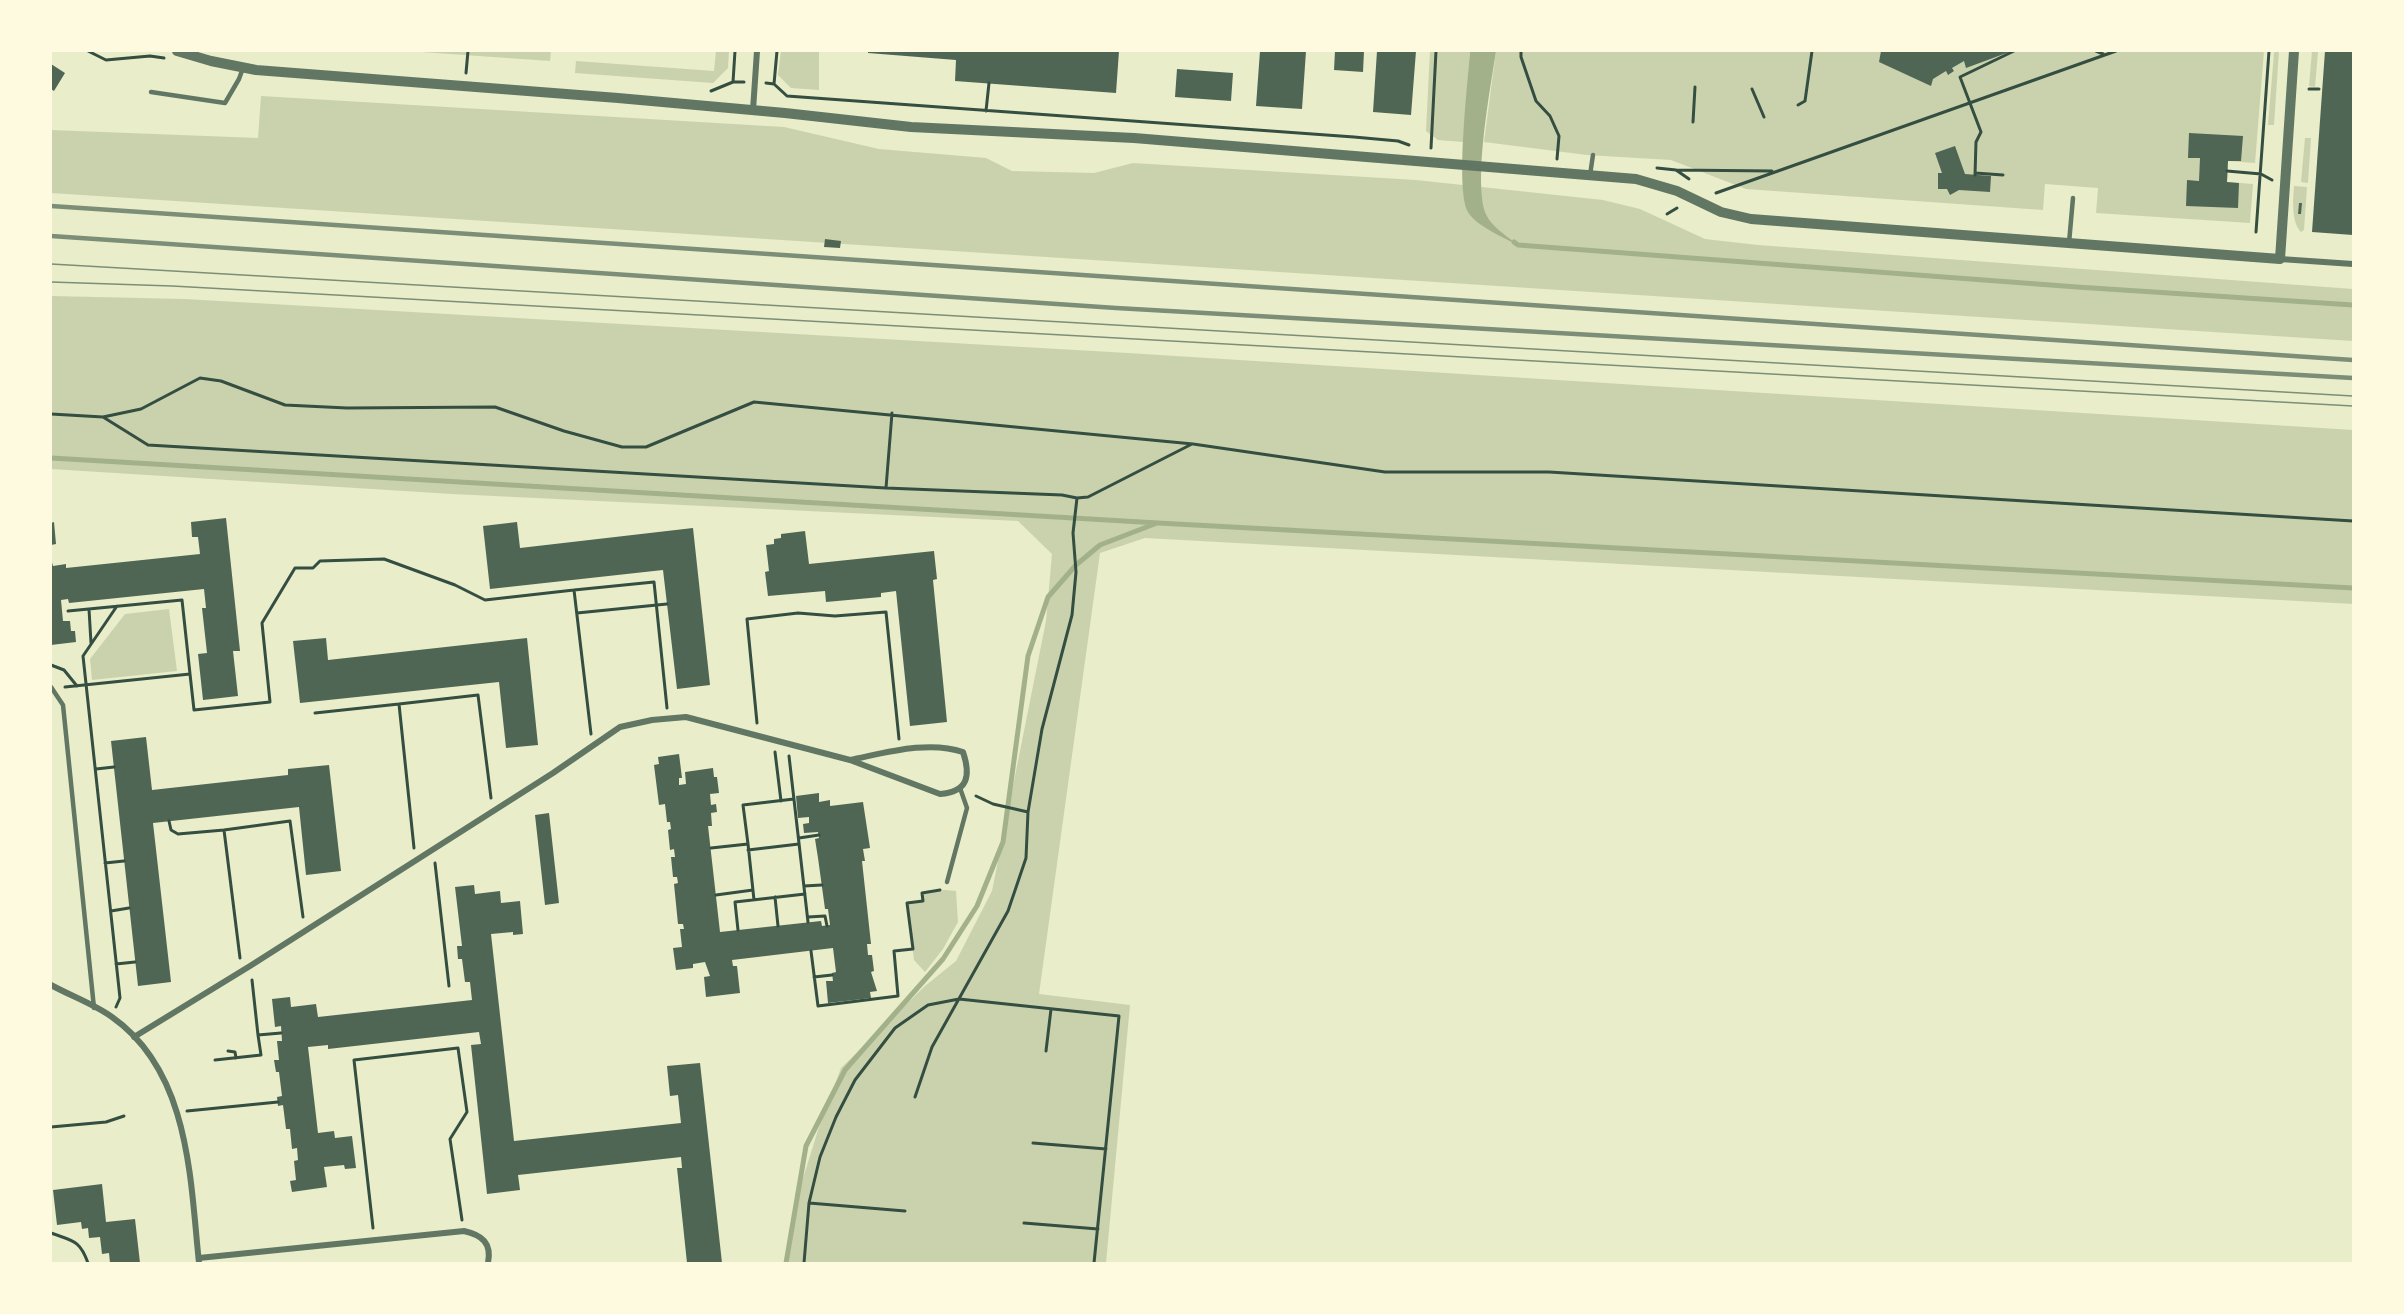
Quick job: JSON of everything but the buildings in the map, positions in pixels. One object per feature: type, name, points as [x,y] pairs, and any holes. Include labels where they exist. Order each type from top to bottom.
[{"type":"street","points":[[753,110],[758,51]]},
{"type":"street","points":[[2280,259],[2294,51]]},
{"type":"street","points":[[174,55],[243,67],[753,110],[911,127],[1134,138],[1636,178],[1677,191],[1691,200],[1721,212],[1751,219],[2353,264]]},
{"type":"street","points":[[134,1037],[241,972],[492,812],[620,727],[686,717],[850,760],[940,794],[960,788],[965,783],[968,767],[963,752],[946,746],[850,760]]},
{"type":"street","points":[[51,986],[112,1017],[134,1037],[153,1060],[178,1112],[184,1138],[199,1260],[374,1239],[464,1231],[482,1238],[488,1244],[488,1263]]},
{"type":"lane","points":[[151,92],[225,103],[243,67]]},
{"type":"lane","points":[[1590,175],[1593,155]]},
{"type":"lane","points":[[2069,243],[2073,198]]},
{"type":"lane","points":[[53,687],[63,705],[94,1008]]},
{"type":"lane","points":[[947,882],[967,808],[960,788]]},
{"type":"path","points":[[88,51],[106,60],[174,55]]},
{"type":"path","points":[[466,73],[468,51]]},
{"type":"path","points":[[733,82],[735,51]]},
{"type":"path","points":[[774,84],[777,51]]},
{"type":"path","points":[[1435,162],[1436,51]]},
{"type":"path","points":[[1521,51],[1536,101],[1550,116],[1559,136],[1556,171]]},
{"type":"path","points":[[1797,105],[1805,101],[1812,51]]},
{"type":"path","points":[[2003,175],[1975,174],[1976,142],[1981,132],[1960,76],[2014,51]]},
{"type":"path","points":[[2096,51],[2105,55]]},
{"type":"path","points":[[1691,200],[1713,195],[1774,171],[2116,51]]},
{"type":"path","points":[[2256,232],[2269,51]]},
{"type":"path","points":[[700,90],[712,91],[733,82],[774,84],[787,96],[1354,137],[1398,141],[1409,145]]},
{"type":"path","points":[[986,111],[989,83]]},
{"type":"path","points":[[1693,122],[1695,87]]},
{"type":"path","points":[[1752,89],[1764,117]]},
{"type":"path","points":[[2309,89],[2319,89]]},
{"type":"path","points":[[1676,170],[1774,171]]},
{"type":"path","points":[[2228,171],[2260,174],[2284,187]]},
{"type":"path","points":[[51,414],[103,417],[141,409],[200,378],[222,381],[285,405],[347,408],[495,407],[564,431],[622,447],[646,447],[754,402],[892,413],[1193,444],[1385,472],[1549,472],[2353,521]]},
{"type":"path","points":[[886,488],[892,413]]},
{"type":"path","points":[[103,417],[148,445],[886,488],[1062,495],[1077,498],[1088,497],[1193,444]]},
{"type":"path","points":[[915,1097],[932,1047],[1008,911],[1026,858],[1028,812],[1042,729],[1072,615],[1076,572],[1073,533],[1077,498]]},
{"type":"path","points":[[68,611],[182,600],[194,710],[270,702],[262,623],[296,568],[313,568],[320,561],[384,559],[454,585],[486,600],[654,582],[668,718]]},
{"type":"path","points":[[574,590],[592,746]]},
{"type":"path","points":[[577,613],[667,604]]},
{"type":"path","points":[[112,1017],[120,998],[83,656],[117,606]]},
{"type":"path","points":[[89,609],[91,644]]},
{"type":"path","points":[[758,737],[747,619],[798,613],[835,615],[886,612],[900,751]]},
{"type":"path","points":[[51,665],[64,670],[77,686]]},
{"type":"path","points":[[53,687],[190,674]]},
{"type":"path","points":[[315,713],[478,695],[492,812]]},
{"type":"path","points":[[399,704],[415,861]]},
{"type":"path","points":[[788,745],[808,922]]},
{"type":"path","points":[[96,769],[114,767]]},
{"type":"path","points":[[777,767],[781,801]]},
{"type":"path","points":[[754,900],[744,805],[794,799]]},
{"type":"path","points":[[993,804],[1028,812]]},
{"type":"path","points":[[169,821],[171,830],[178,834],[290,821],[305,931]]},
{"type":"path","points":[[224,830],[241,972]]},
{"type":"path","points":[[798,838],[819,835]]},
{"type":"path","points":[[711,848],[747,844]]},
{"type":"path","points":[[748,850],[799,844]]},
{"type":"path","points":[[433,849],[449,986]]},
{"type":"path","points":[[105,862],[124,861]]},
{"type":"path","points":[[811,951],[818,1005],[898,996],[894,951],[913,949],[907,903],[923,902],[922,893],[945,890],[947,882]]},
{"type":"path","points":[[804,886],[822,885]]},
{"type":"path","points":[[716,895],[753,890]]},
{"type":"path","points":[[738,930],[735,902],[805,894]]},
{"type":"path","points":[[775,897],[778,926]]},
{"type":"path","points":[[111,911],[129,908]]},
{"type":"path","points":[[808,917],[825,916],[826,926]]},
{"type":"path","points":[[116,964],[135,962]]},
{"type":"path","points":[[214,1060],[261,1055],[250,966]]},
{"type":"path","points":[[814,977],[832,975]]},
{"type":"path","points":[[804,1263],[809,1203],[820,1157],[836,1117],[855,1080],[895,1028],[928,1005],[959,999],[1119,1016],[1094,1263]]},
{"type":"path","points":[[1046,1051],[1051,1009]]},
{"type":"path","points":[[258,1035],[282,1033]]},
{"type":"path","points":[[374,1239],[354,1060],[458,1048],[467,1112],[450,1139],[464,1231]]},
{"type":"path","points":[[228,1051],[235,1052],[236,1058]]},
{"type":"path","points":[[178,1112],[278,1102]]},
{"type":"path","points":[[235,1112],[236,1106]]},
{"type":"path","points":[[51,1127],[106,1122],[124,1116]]},
{"type":"path","points":[[1033,1143],[1106,1149]]},
{"type":"path","points":[[809,1203],[905,1211]]},
{"type":"path","points":[[1024,1223],[1098,1228]]},
{"type":"path","points":[[51,1233],[83,1248],[88,1263]]},
{"type":"shaded area","points":[[407,51],[551,51],[550,61]]},
{"type":"shaded area","points":[[716,51],[729,51],[728,68],[713,83],[575,73],[576,61],[714,71]]},
{"type":"shaded area","points":[[781,51],[819,51],[819,90],[791,88],[778,75]]},
{"type":"shaded area","points":[[1430,51],[1470,51],[1463,142],[1438,140],[1426,131]]},
{"type":"shaded area","points":[[1470,51],[1496,51],[1484,133],[1482,196],[1487,217],[1518,245],[1477,222],[1468,212],[1464,200],[1462,159]]},
{"type":"shaded area","points":[[1496,51],[2264,51],[2255,163],[2228,161],[2227,182],[2253,184],[2250,223],[2096,213],[2098,188],[2045,184],[2043,210],[1746,189],[1671,160],[1587,155],[1484,142]]},
{"type":"shaded area","points":[[2279,51],[2274,125],[2268,125],[2274,53]]},
{"type":"shaded area","points":[[2312,51],[2318,52],[2315,87],[2309,86]]},
{"type":"shaded area","points":[[261,96],[784,127],[879,149],[986,158],[1012,171],[1094,173],[1133,163],[1416,180],[1603,200],[1640,209],[1705,239],[1758,245],[2353,289],[2353,341],[51,193],[51,130],[258,138]]},
{"type":"shaded area","points":[[2305,138],[2311,138],[2308,183],[2301,182]]},
{"type":"shaded area","points":[[2294,186],[2307,187],[2304,230],[2301,232],[2294,216]]},
{"type":"shaded area","points":[[51,296],[185,299],[1128,353],[2353,430],[2353,604],[1145,538],[1100,553],[1039,994],[1130,1005],[1106,1263],[786,1263],[796,1201],[818,1130],[841,1068],[925,986],[956,961],[992,891],[1046,621],[1052,554],[1018,521],[452,494],[51,469]]},
{"type":"shaded area","points":[[169,609],[177,671],[92,680],[90,659],[125,614]]},
{"type":"shaded area","points":[[956,891],[958,922],[943,949],[925,972],[914,960],[907,903],[923,901],[922,893]]},
{"type":"waterway","points":[[1514,242],[1518,245],[2077,287],[2353,305]]},
{"type":"waterway","points":[[51,458],[1158,523],[2353,588]]},
{"type":"waterway","points":[[786,1263],[806,1146],[845,1070],[943,959],[977,906],[1003,842],[1028,656],[1048,597],[1076,565],[1100,545],[1157,523]]},
{"type":"tram line","points":[[51,264],[2353,396]]},
{"type":"tram line","points":[[51,282],[172,286],[2353,406]]},
{"type":"railway","points":[[51,206],[2353,360]]},
{"type":"railway","points":[[51,236],[1116,308],[2353,378]]}]
